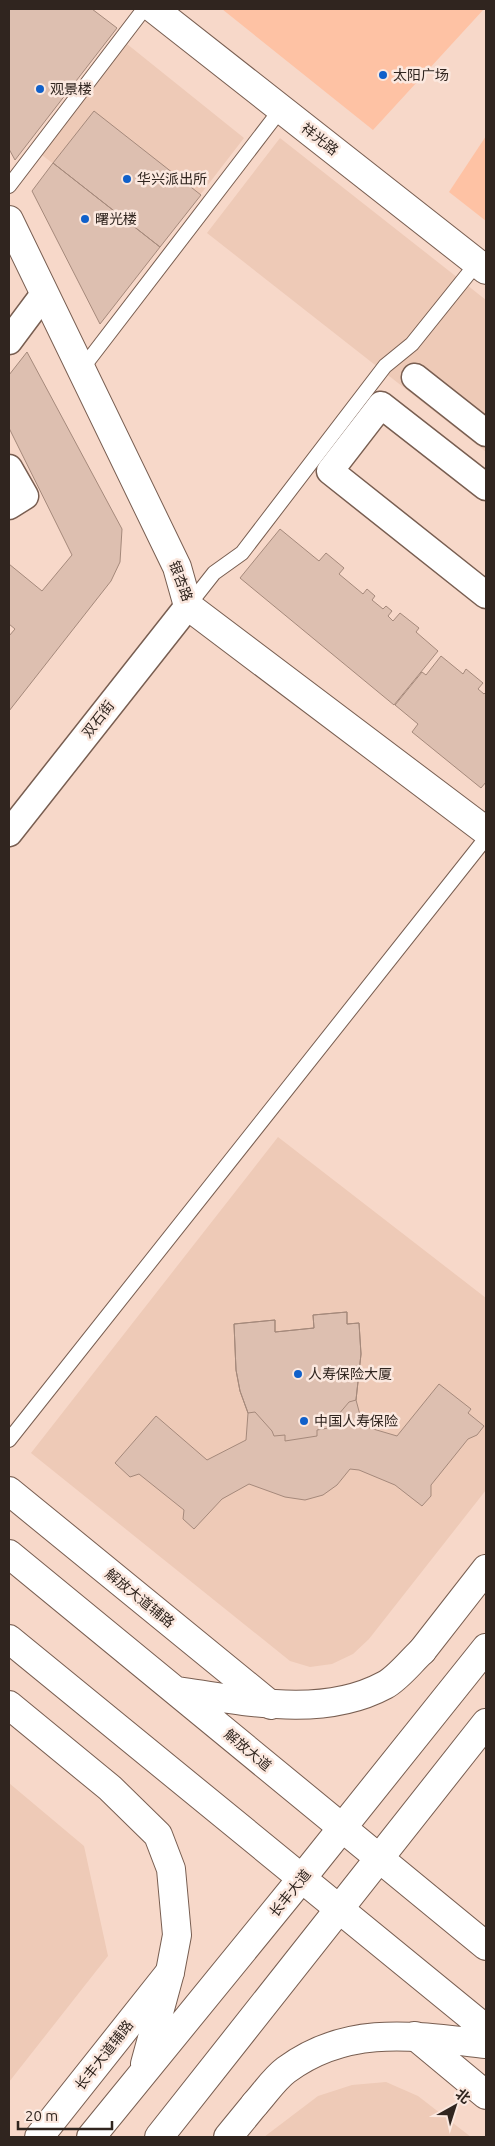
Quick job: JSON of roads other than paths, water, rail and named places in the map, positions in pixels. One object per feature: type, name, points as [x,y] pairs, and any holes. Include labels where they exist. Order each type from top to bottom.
[{"type":"main road","name":"祥光路","points":[[154,9],[482,266]]},
{"type":"main road","name":"银杏路","points":[[9,220],[177,567],[188,606],[486,832]]},
{"type":"main road","name":"解放大道辅路","points":[[9,1491],[271,1705]]},
{"type":"main road","name":"解放大道","points":[[9,1554],[486,1946]]},
{"type":"main road","points":[[177,1691],[271,1705],[344,1701],[387,1684],[422,1651],[486,1569]]},
{"type":"main road","points":[[9,1639],[486,2028]]},
{"type":"main road","name":"长丰大道","points":[[91,2137],[486,1648]]},
{"type":"main road","points":[[9,1705],[110,1788],[158,1835],[171,1869],[177,1935],[170,1972],[142,2072]]},
{"type":"main road","points":[[159,2137],[486,1723]]},
{"type":"main road","name":"长丰大道辅路","points":[[39,2137],[170,1972]]},
{"type":"main road","points":[[228,2137],[285,2070],[320,2051],[368,2036],[415,2036],[486,2044]]},
{"type":"main road","points":[[415,2036],[486,2095]]},
{"type":"street","points":[[9,341],[44,294]]},
{"type":"street","points":[[415,377],[486,433]]},
{"type":"street","points":[[486,487],[381,405],[330,471],[486,595]]},
{"type":"street","points":[[9,468],[25,496],[9,506]]},
{"type":"street","name":"双石街","points":[[9,833],[188,606]]},
{"type":"lane","points":[[9,186],[144,9]]},
{"type":"lane","points":[[81,370],[281,109]]},
{"type":"lane","points":[[188,606],[214,573],[242,553],[385,366],[412,344],[482,266]]},
{"type":"lane","points":[[9,1440],[486,838]]},
{"type":"place","name":"太阳广场","points":[[383,75]]},
{"type":"place","name":"观景楼","points":[[40,89]]},
{"type":"place","name":"华兴派出所","points":[[127,179]]},
{"type":"place","name":"曙光楼","points":[[85,219]]},
{"type":"place","name":"人寿保险大厦","points":[[298,1374]]},
{"type":"place","name":"中国人寿保险","points":[[304,1421]]}]
